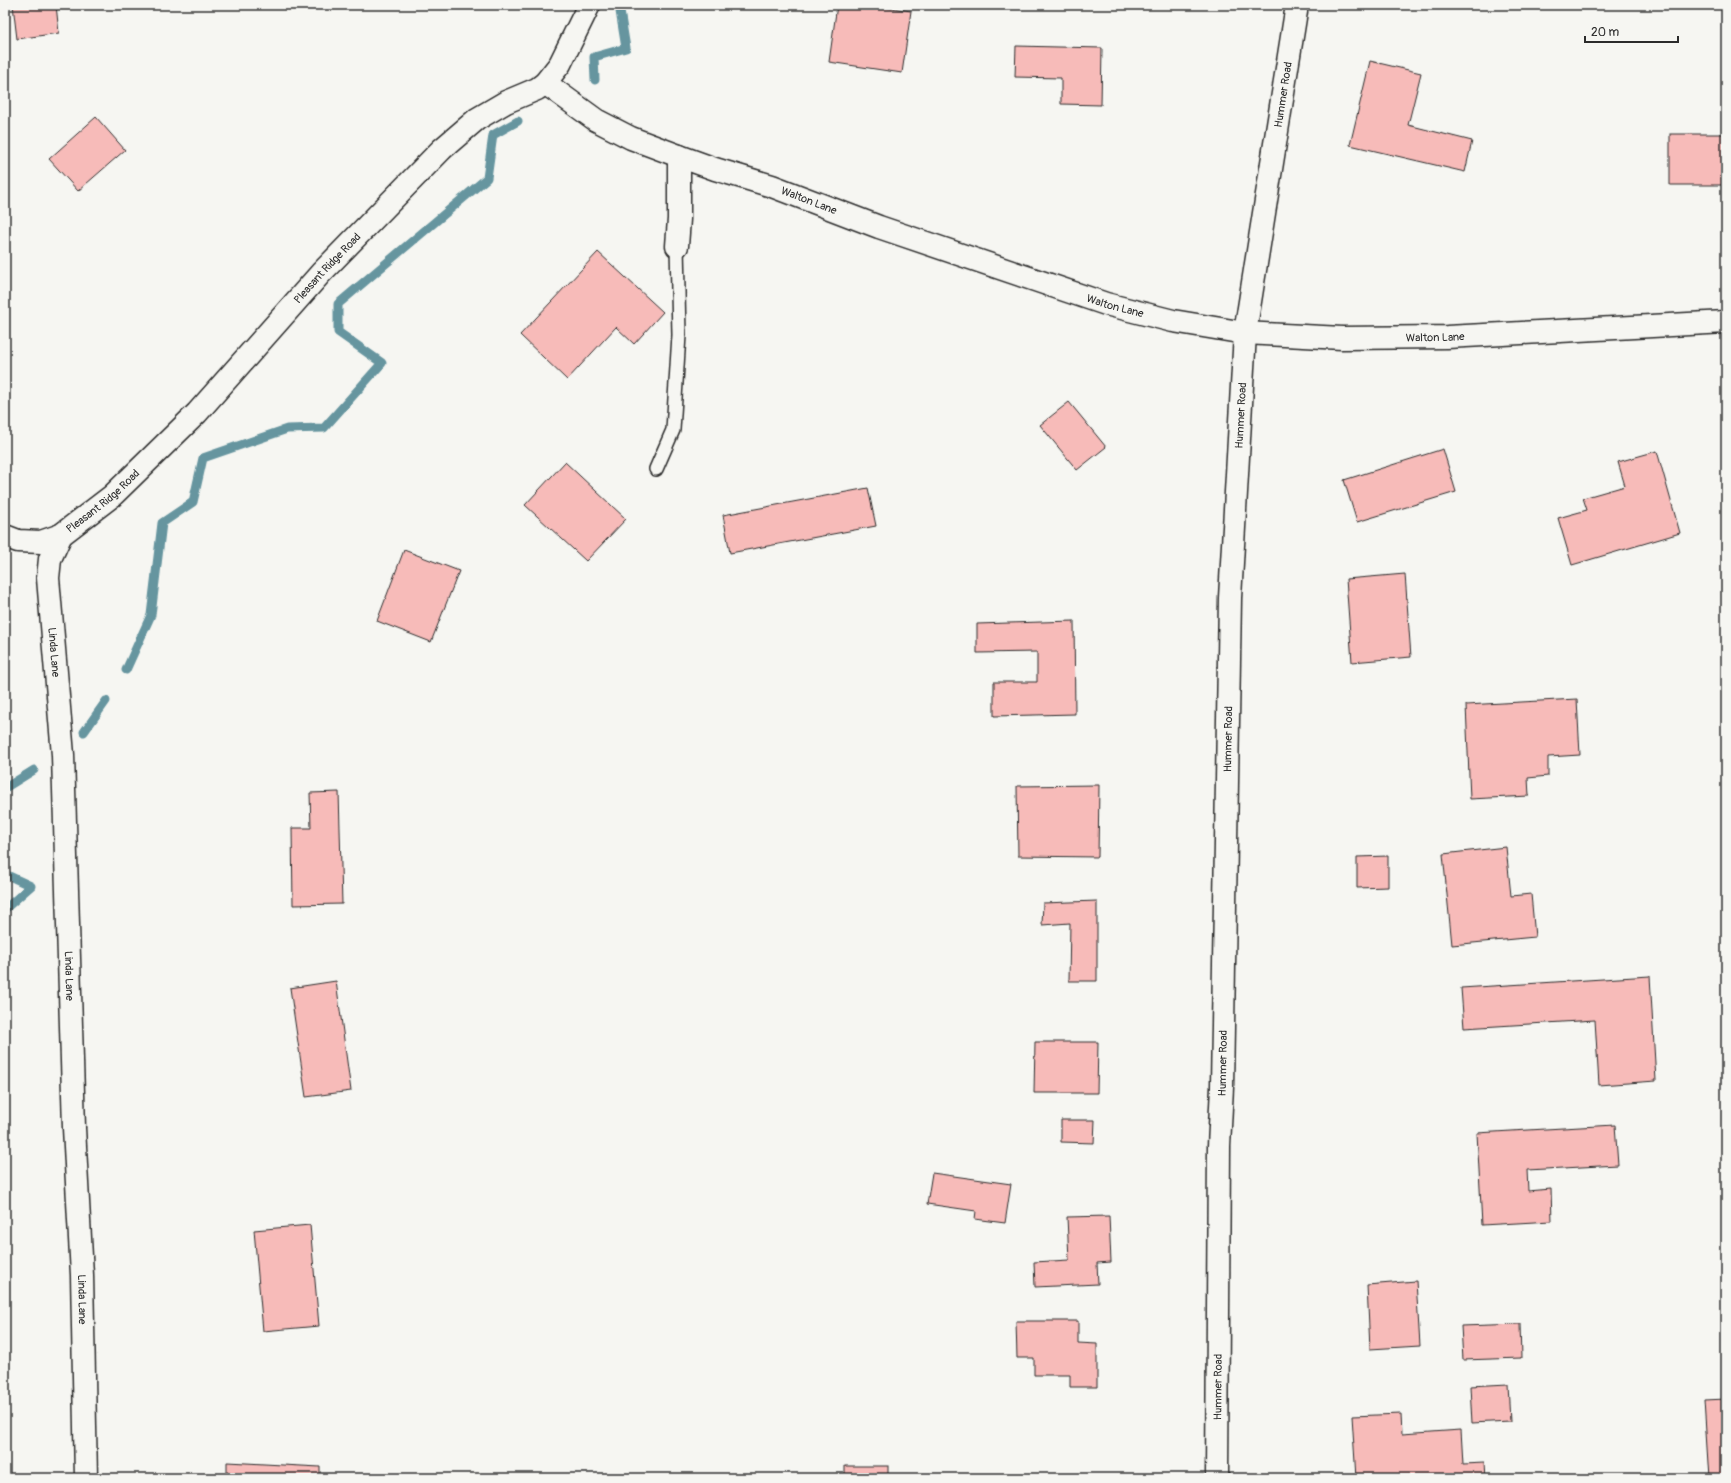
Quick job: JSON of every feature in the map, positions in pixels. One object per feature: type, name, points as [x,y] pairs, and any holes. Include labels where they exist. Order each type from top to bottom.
[{"type":"street","name":"Pleasant Ridge Road","points":[[61,535],[112,496],[197,413],[321,273],[442,149],[477,119],[506,102],[537,89],[545,83],[560,64],[589,5]]},
{"type":"street","name":"Hummer Road","points":[[1217,1478],[1219,1146],[1222,1080],[1230,598],[1245,333],[1297,5]]},
{"type":"street","name":"Walton Lane","points":[[545,83],[596,120],[631,138],[715,169],[772,186],[879,228],[1106,304],[1173,321],[1245,333],[1342,338],[1447,337],[1726,322]]},
{"type":"street","points":[[677,246],[679,219],[679,156]]},
{"type":"street","points":[[12,538],[41,542],[61,535]]},
{"type":"street","name":"Linda Lane","points":[[61,535],[50,559],[48,578],[63,755],[74,1128],[82,1275],[86,1478]]},
{"type":"street","points":[[12,538],[37,556],[48,578]]},
{"type":"lane","points":[[656,469],[673,430],[679,335],[677,246]]},
{"type":"building","points":[[13,5],[56,5],[59,33],[17,39]]},
{"type":"building","points":[[837,5],[871,5],[911,11],[902,73],[829,62]]},
{"type":"building","points":[[1016,46],[1102,48],[1101,105],[1061,104],[1061,78],[1015,77]]},
{"type":"building","points":[[1370,61],[1421,73],[1408,125],[1472,141],[1465,172],[1350,145]]},
{"type":"building","points":[[96,117],[125,150],[78,191],[49,159]]},
{"type":"building","points":[[1670,134],[1726,134],[1726,185],[1670,185]]},
{"type":"building","points":[[598,252],[663,312],[634,344],[616,327],[567,380],[520,335]]},
{"type":"building","points":[[1069,402],[1106,447],[1077,470],[1040,425]]},
{"type":"building","points":[[1443,449],[1456,492],[1357,522],[1344,480]]},
{"type":"building","points":[[1657,451],[1680,533],[1572,565],[1558,518],[1587,510],[1583,498],[1625,486],[1618,462]]},
{"type":"building","points":[[565,462],[626,519],[586,561],[525,505]]},
{"type":"building","points":[[868,488],[876,526],[730,553],[723,515]]},
{"type":"building","points":[[404,550],[459,571],[431,642],[377,621]]},
{"type":"building","points":[[1405,574],[1411,657],[1352,662],[1346,579]]},
{"type":"building","points":[[1074,621],[1075,714],[994,716],[994,682],[1037,682],[1037,652],[977,653],[977,624]]},
{"type":"building","points":[[1577,699],[1580,755],[1548,757],[1548,776],[1528,778],[1529,796],[1470,799],[1466,705]]},
{"type":"building","points":[[1099,785],[1098,857],[1018,856],[1017,786]]},
{"type":"building","points":[[339,792],[342,904],[293,905],[292,828],[311,828],[310,793]]},
{"type":"building","points":[[1506,847],[1511,896],[1531,894],[1535,937],[1452,945],[1443,854]]},
{"type":"building","points":[[1388,856],[1388,887],[1357,888],[1357,857]]},
{"type":"building","points":[[1097,901],[1097,981],[1069,981],[1070,923],[1042,925],[1043,903]]},
{"type":"building","points":[[1650,976],[1656,1081],[1599,1085],[1595,1020],[1464,1028],[1461,988]]},
{"type":"building","points":[[336,981],[351,1091],[306,1097],[290,988]]},
{"type":"building","points":[[1035,1042],[1098,1042],[1097,1093],[1034,1093]]},
{"type":"building","points":[[1061,1120],[1095,1120],[1094,1143],[1061,1142]]},
{"type":"building","points":[[1615,1125],[1618,1165],[1527,1170],[1528,1191],[1551,1189],[1552,1221],[1482,1225],[1477,1133]]},
{"type":"building","points":[[932,1173],[1011,1184],[1005,1223],[975,1219],[976,1211],[927,1204]]},
{"type":"building","points":[[1109,1216],[1111,1262],[1097,1263],[1098,1284],[1035,1287],[1034,1262],[1069,1260],[1067,1217]]},
{"type":"building","points":[[310,1225],[319,1326],[263,1331],[254,1230]]},
{"type":"building","points":[[1416,1281],[1420,1346],[1370,1349],[1367,1285]]},
{"type":"building","points":[[1016,1321],[1078,1321],[1078,1343],[1097,1344],[1097,1387],[1070,1387],[1070,1375],[1034,1375],[1034,1358],[1017,1358]]},
{"type":"building","points":[[1520,1324],[1521,1358],[1463,1360],[1461,1326]]},
{"type":"building","points":[[1508,1384],[1510,1421],[1472,1423],[1470,1386]]},
{"type":"building","points":[[1726,1399],[1726,1478],[1710,1478],[1705,1400]]},
{"type":"building","points":[[1401,1414],[1402,1434],[1461,1430],[1463,1464],[1484,1463],[1485,1478],[1356,1478],[1352,1416]]},
{"type":"building","points":[[227,1462],[320,1467],[320,1478],[227,1478]]},
{"type":"building","points":[[845,1466],[888,1466],[888,1478],[845,1478]]},
{"type":"waterway","points":[[595,80],[594,57],[626,48],[619,5]]},
{"type":"waterway","points":[[126,670],[151,615],[162,523],[193,502],[203,458],[287,429],[324,428],[382,363],[338,332],[338,304],[487,178],[493,135],[518,121]]},
{"type":"waterway","points":[[84,732],[106,701]]},
{"type":"waterway","points":[[5,788],[34,770]]},
{"type":"waterway","points":[[5,874],[31,886],[5,909]]}]
